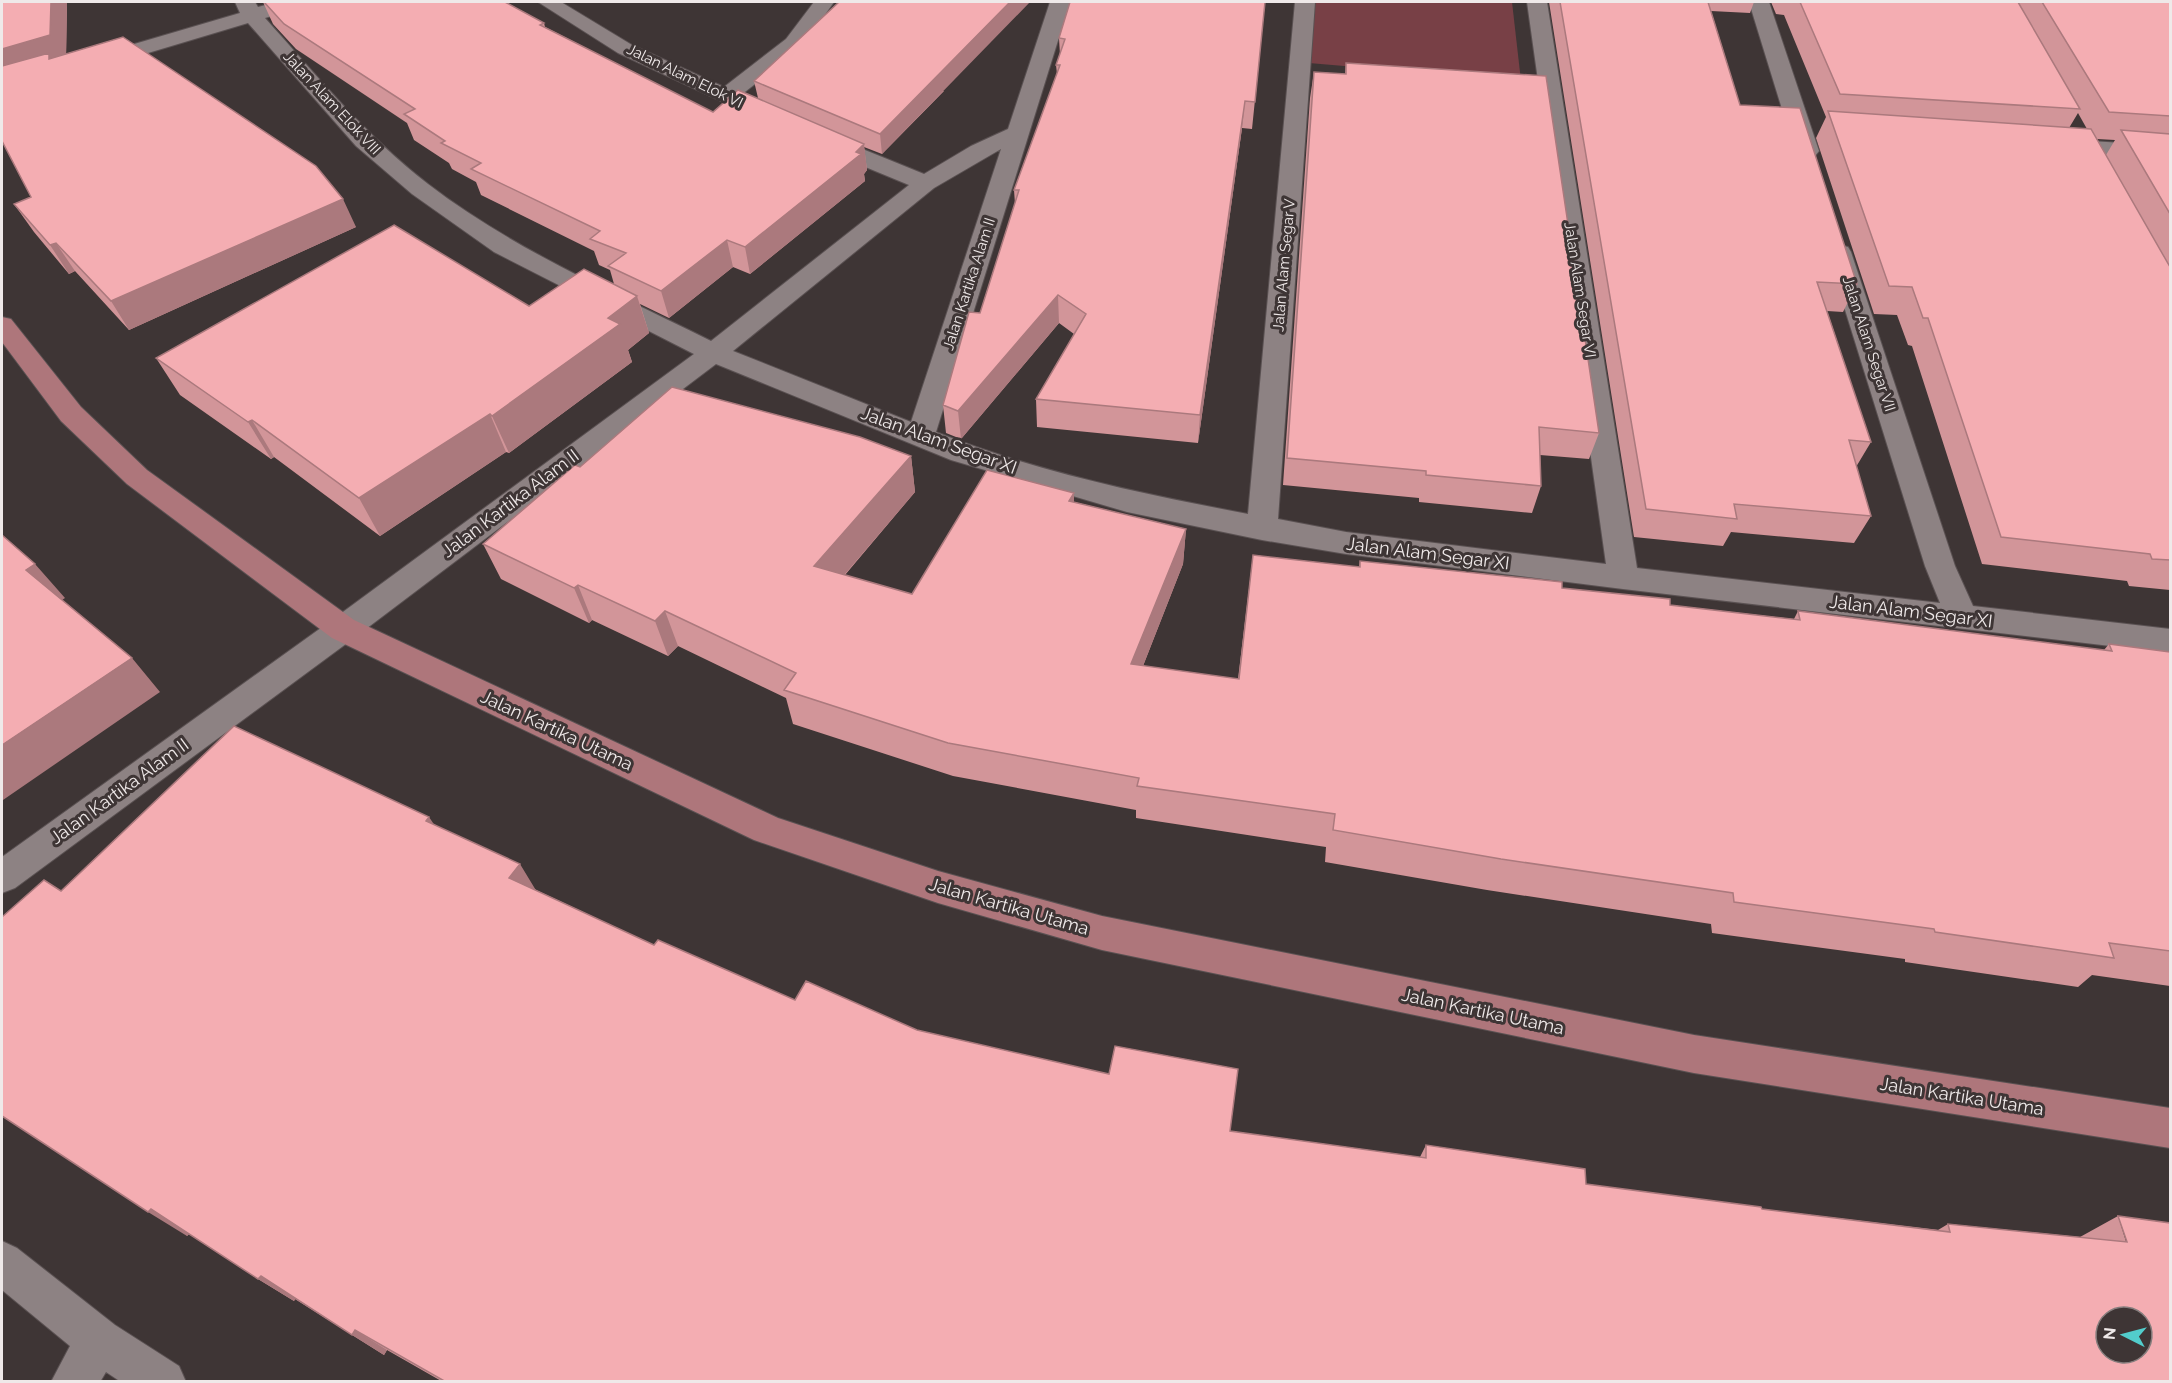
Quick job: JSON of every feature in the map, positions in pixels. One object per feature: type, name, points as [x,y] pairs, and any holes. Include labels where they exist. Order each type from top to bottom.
[{"type":"main road","name":"Jalan Kartika Utama","points":[[2,325],[71,414],[137,477],[343,628],[767,829],[938,887],[1102,933],[1694,1054],[2170,1128]]},
{"type":"street","points":[[82,67],[249,9],[297,2]]},
{"type":"street","name":"Jalan Alam Elok VI","points":[[548,2],[579,8],[625,49],[799,131],[926,183]]},
{"type":"street","points":[[726,96],[782,57],[806,32],[824,2]]},
{"type":"street","name":"Jalan Kartika Alam II","points":[[921,436],[1060,2]]},
{"type":"street","name":"Jalan Alam Segar V","points":[[1262,528],[1310,78],[1305,2]]},
{"type":"street","name":"Jalan Alam Segar VI","points":[[1537,2],[1539,93],[1623,578]]},
{"type":"street","points":[[1759,2],[1811,128],[1814,173]]},
{"type":"street","name":"Jalan Alam Elok VIII","points":[[249,9],[364,141],[458,218],[503,247],[712,352]]},
{"type":"street","points":[[2073,127],[2096,168]]},
{"type":"street","name":"Jalan Kartika Alam II","points":[[2,877],[343,628],[712,352],[926,183],[979,151],[1019,132]]},
{"type":"street","points":[[2037,144],[2170,153]]},
{"type":"street","name":"Jalan Alam Segar VII","points":[[1832,229],[1941,566],[1962,616]]},
{"type":"street","name":"Jalan Alam Segar XI","points":[[712,352],[961,453],[1127,502],[1346,543],[1623,578],[2170,641]]},
{"type":"street","points":[[2,1263],[99,1341],[163,1382]]},
{"type":"street","points":[[75,1382],[99,1341]]},
{"type":"shaded area","points":[[1304,2],[1512,2],[1521,81],[1297,62]]},
{"type":"building","points":[[2,2],[51,2],[50,35],[2,49]]},
{"type":"building","points":[[264,2],[505,2],[544,23],[540,25],[713,112],[738,90],[864,144],[856,152],[861,154],[745,247],[727,240],[661,291],[608,266],[626,253],[590,239],[600,231],[471,169],[481,163],[441,143],[445,141],[404,114],[415,109],[284,24]]},
{"type":"building","points":[[839,2],[1010,2],[880,134],[754,81]]},
{"type":"building","points":[[1070,2],[1265,2],[1255,102],[1245,101],[1200,415],[1036,399],[1086,314],[1058,295],[958,411],[943,405],[969,312],[980,313],[1019,190],[1014,190],[1060,65],[1056,65],[1065,39],[1059,38]]},
{"type":"building","points":[[1560,2],[1708,2],[1740,105],[1800,108],[1857,284],[1817,282],[1871,442],[1849,440],[1871,516],[1734,504],[1737,519],[1646,509]]},
{"type":"building","points":[[1800,2],[2018,2],[2080,109],[1840,94]]},
{"type":"building","points":[[2042,2],[2170,2],[2170,116],[2109,112]]},
{"type":"building","points":[[123,37],[316,166],[343,199],[111,301],[56,243],[50,245],[14,204],[31,197],[2,141],[2,66],[49,53],[49,59]]},
{"type":"building","points":[[1346,63],[1546,76],[1599,433],[1539,427],[1541,486],[1426,475],[1426,471],[1287,458],[1314,72],[1346,74]]},
{"type":"building","points":[[1828,111],[2091,129],[2170,267],[2170,560],[2152,559],[2150,554],[2001,537],[1928,318],[1923,318],[1912,287],[1889,286]]},
{"type":"building","points":[[2121,130],[2170,134],[2170,214]]},
{"type":"building","points":[[394,225],[529,306],[584,269],[637,296],[608,318],[620,324],[492,416],[490,414],[359,498],[252,420],[248,422],[156,358]]},
{"type":"building","points":[[672,387],[860,437],[911,456],[814,566],[912,594],[987,470],[1074,493],[1069,501],[1186,529],[1131,664],[1239,679],[1253,555],[1360,567],[1360,561],[1562,582],[1562,588],[1670,599],[1670,605],[1800,620],[1798,611],[2112,651],[2109,644],[2170,652],[2170,951],[2109,943],[2114,958],[1935,932],[1934,929],[1734,902],[1733,893],[1501,859],[1333,830],[1335,814],[1137,786],[1139,778],[948,743],[784,690],[796,673],[665,611],[655,621],[578,585],[574,588],[483,544],[575,465],[580,467]]},
{"type":"building","points":[[2,535],[35,564],[26,570],[132,658],[2,745]]},
{"type":"building","points":[[234,726],[429,817],[426,821],[520,864],[509,878],[654,945],[658,940],[795,1000],[806,981],[917,1030],[1109,1074],[1115,1046],[1238,1069],[1230,1131],[1426,1158],[1426,1145],[1585,1169],[1586,1184],[1950,1232],[1948,1224],[2127,1242],[2118,1216],[2170,1223],[2170,1382],[446,1382],[355,1330],[352,1335],[261,1276],[258,1279],[151,1209],[148,1212],[2,1116],[2,917],[44,880],[61,891]]}]
